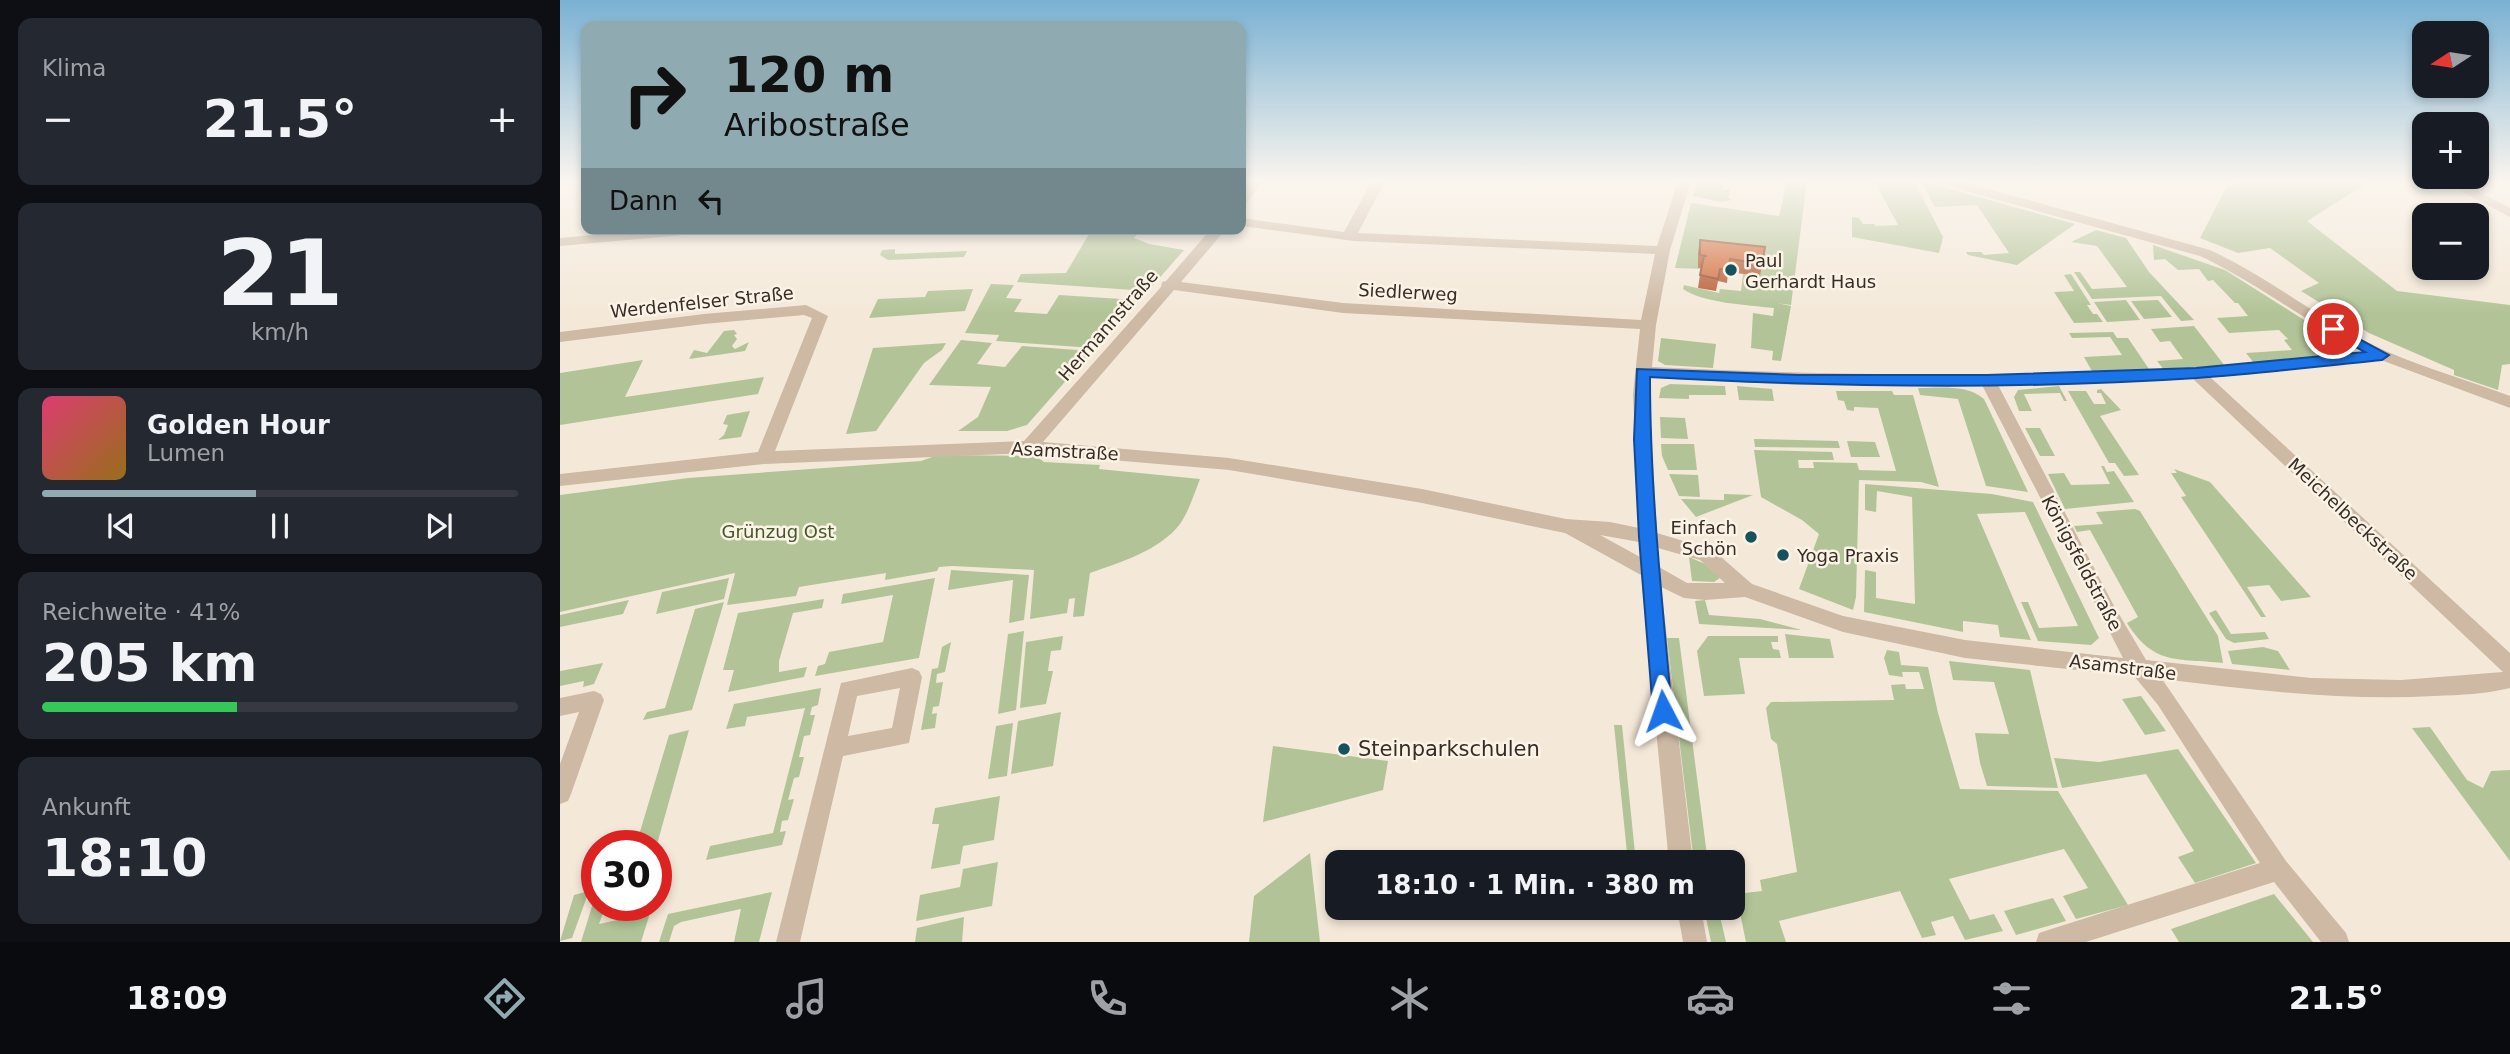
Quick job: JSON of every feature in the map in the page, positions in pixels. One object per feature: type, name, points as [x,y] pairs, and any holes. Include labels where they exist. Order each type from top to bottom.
[{"type":"street","points":[[1264,225],[1349,236],[1663,250]]},
{"type":"street","points":[[1349,236],[1355,225]]},
{"type":"street","points":[[1671,225],[1663,250],[1648,325],[1642,372],[1642,428],[1650,573],[1679,850]]},
{"type":"street","points":[[2104,225],[2206,253],[2244,271],[2333,329],[2382,355],[2510,402]]},
{"type":"street","points":[[560,243],[643,235]]},
{"type":"street","name":"Hermannstraße","points":[[1029,447],[1167,285],[1213,235]]},
{"type":"street","name":"Siedlerweg","points":[[1167,285],[1343,308],[1648,325]]},
{"type":"street","name":"Werdenfelser Straße","points":[[560,337],[704,318],[806,310],[817,312],[820,316],[818,323],[764,458]]},
{"type":"street","points":[[1642,372],[1799,380],[1987,380],[2196,373],[2382,355]]},
{"type":"street","name":"Meichelbeckstraße","points":[[2196,373],[2510,666]]},
{"type":"street","name":"Königsfeldstraße","points":[[1987,380],[2106,610],[2139,667],[2165,699],[2278,869],[2337,942]]},
{"type":"street","name":"Asamstraße","points":[[560,480],[764,458],[1029,447],[1229,464],[1422,496],[1566,526],[1610,529],[1647,537],[1706,555],[1745,589],[1843,624],[1939,644],[2270,685],[2356,689],[2491,684],[2510,679]]},
{"type":"street","name":"Asamstraße","points":[[1566,526],[1684,590],[1705,592],[1745,589]]},
{"type":"street","points":[[560,707],[594,700],[560,794]]},
{"type":"street","points":[[788,942],[835,748]]},
{"type":"street","points":[[2048,942],[2278,869]]},
{"type":"street","points":[[1691,920],[1695,942]]},
{"type":"green space","points":[[1686,225],[1801,225],[1791,305],[1777,303],[1791,306],[1781,361],[1772,360],[1773,351],[1751,348],[1753,313],[1773,316],[1774,308],[1713,300],[1683,289],[1684,285],[1719,293],[1720,289],[1741,291],[1743,274],[1759,276],[1762,259],[1705,269],[1675,268]]},
{"type":"green space","points":[[1852,225],[1937,225],[1943,237],[1939,253],[1852,237]]},
{"type":"green space","points":[[1990,225],[2074,225],[2017,265],[1968,255],[1966,252],[1981,252],[1984,255],[2009,253]]},
{"type":"green space","points":[[2207,225],[2312,225],[2397,291],[2510,305],[2510,364],[2502,365],[2498,390],[2454,375],[2454,370],[2369,333],[2301,291],[2319,283],[2270,248],[2238,253],[2200,238]]},
{"type":"green space","points":[[2096,230],[2126,238],[2149,272],[2194,320],[2181,321],[2161,296],[2092,299],[2074,272],[2080,272],[2092,289],[2127,287],[2097,246],[2071,242]]},
{"type":"green space","points":[[1088,235],[1137,235],[1134,238],[1149,244],[1184,250],[1148,291],[1017,282],[1021,274],[1066,273]]},
{"type":"green space","points":[[2153,245],[2225,270],[2347,347],[2353,354],[2254,363],[2246,353],[2292,350],[2284,340],[2288,339],[2279,330],[2229,333],[2217,318],[2248,316],[2238,303],[2213,280],[2208,281],[2199,269],[2178,270],[2165,259],[2154,260]]},
{"type":"green space","points":[[895,249],[895,254],[967,251],[964,257],[888,260],[880,255],[882,250]]},
{"type":"green space","points":[[2071,274],[2091,305],[2087,305],[2093,314],[2097,314],[2103,322],[2074,323],[2054,292],[2074,291],[2064,275]]},
{"type":"green space","points":[[991,284],[1014,285],[1006,298],[1022,299],[1014,312],[1047,314],[1059,295],[1137,300],[1093,348],[996,341],[999,335],[965,333]]},
{"type":"green space","points":[[973,289],[965,311],[869,318],[878,299],[925,297],[928,291]]},
{"type":"green space","points":[[2126,300],[2140,320],[2107,322],[2094,302]]},
{"type":"green space","points":[[2158,300],[2172,317],[2144,319],[2131,301]]},
{"type":"green space","points":[[2194,326],[2225,366],[2165,371],[2157,361],[2183,359],[2170,341],[2160,342],[2151,329]]},
{"type":"green space","points":[[734,330],[737,339],[732,346],[735,349],[749,342],[745,351],[689,359],[694,350],[707,353],[724,331]]},
{"type":"green space","points":[[2113,332],[2117,338],[2128,338],[2151,372],[2093,373],[2084,357],[2122,355],[2110,337],[2072,338],[2069,333]]},
{"type":"green space","points":[[1661,338],[1716,344],[1713,368],[1665,365],[1658,361]]},
{"type":"green space","points":[[961,340],[992,343],[977,364],[1005,367],[1022,346],[1092,351],[1027,425],[1007,431],[958,431],[978,417],[991,387],[929,385]]},
{"type":"green space","points":[[946,343],[942,350],[924,363],[876,431],[846,434],[873,348]]},
{"type":"green space","points":[[643,360],[625,397],[764,377],[758,394],[560,425],[560,373]]},
{"type":"green space","points":[[1670,384],[1725,386],[1726,395],[1689,395],[1689,399],[1659,398],[1661,388]]},
{"type":"green space","points":[[1737,386],[1772,389],[1774,401],[1739,400]]},
{"type":"green space","points":[[2059,386],[2067,401],[2064,401],[2060,393],[2024,394],[2032,411],[2019,411],[2014,397],[2018,390]]},
{"type":"green space","points":[[1918,388],[1961,389],[1984,399],[2028,492],[1986,486],[1958,399],[1920,395]]},
{"type":"green space","points":[[2101,389],[2121,410],[2100,416],[2139,475],[2124,476],[2115,463],[2109,463],[2068,391],[2086,391],[2094,404],[2106,404],[2101,393],[2097,393],[2097,390]]},
{"type":"green space","points":[[1836,391],[1892,391],[1894,395],[1913,395],[1939,487],[1921,482],[1859,480],[1856,597],[1853,610],[1799,589],[1819,534],[1802,520],[1761,497],[1754,450],[1832,452],[1834,460],[1798,460],[1799,468],[1814,468],[1813,462],[1857,463],[1859,470],[1896,471],[1878,408],[1854,407],[1854,411],[1847,410],[1844,401],[1838,400]]},
{"type":"green space","points":[[750,411],[741,437],[718,440],[724,435],[728,425],[723,424],[727,415]]},
{"type":"green space","points":[[1660,417],[1685,418],[1688,439],[1661,438]]},
{"type":"green space","points":[[2025,428],[2040,428],[2055,456],[2040,456]]},
{"type":"green space","points":[[1754,439],[1838,441],[1840,448],[1755,447]]},
{"type":"green space","points":[[1847,441],[1875,442],[1880,457],[1851,457]]},
{"type":"green space","points":[[1661,444],[1694,444],[1697,470],[1668,470],[1662,456]]},
{"type":"green space","name":"Grünzug Ost","points":[[938,455],[1036,456],[1044,462],[1100,465],[1099,469],[1200,479],[1180,524],[1161,542],[1139,554],[1090,573],[1084,616],[1073,617],[1075,598],[1069,599],[1067,613],[1030,619],[1034,570],[952,566],[885,580],[886,573],[799,587],[796,596],[727,605],[735,573],[560,612],[560,495],[688,478],[921,461]]},
{"type":"green space","points":[[2101,466],[2104,466],[2107,472],[2114,471],[2134,502],[2065,509],[2048,474],[2064,473],[2071,485],[2110,484]]},
{"type":"green space","points":[[2174,469],[2210,482],[2311,597],[2281,601],[2269,585],[2247,587],[2266,617],[2261,617],[2181,497],[2186,496],[2171,473],[2177,473]]},
{"type":"green space","points":[[1669,474],[1698,475],[1700,497],[1679,496]]},
{"type":"green space","points":[[1865,484],[1992,494],[2033,502],[2099,638],[2091,645],[2038,641],[2021,602],[2028,602],[2039,628],[2078,626],[2025,512],[1977,514],[2031,640],[2000,637],[1998,625],[1963,621],[1963,632],[1864,612],[1865,570],[1876,572],[1876,598],[1915,604],[1912,497],[1877,491],[1876,512],[1865,510]]},
{"type":"green space","points":[[1724,494],[1753,495],[1696,517],[1681,499],[1724,500]]},
{"type":"green space","points":[[2135,509],[2140,511],[2218,636],[2223,663],[2180,659],[2157,653],[2137,637],[2127,623],[2138,617],[2090,530],[2077,532],[2074,526],[2103,524],[2096,512]]},
{"type":"green space","points":[[1689,557],[1705,564],[1720,578],[1714,582],[1692,581]]},
{"type":"green space","points":[[951,570],[1029,575],[1024,620],[1009,623],[1013,580],[948,590]]},
{"type":"green space","points":[[729,578],[724,599],[656,614],[662,592]]},
{"type":"green space","points":[[935,578],[919,658],[815,676],[818,666],[825,664],[829,652],[883,642],[893,595],[841,604],[843,594]]},
{"type":"green space","points":[[824,599],[822,608],[793,613],[779,661],[779,672],[807,667],[804,677],[728,692],[734,670],[723,670],[738,613]]},
{"type":"green space","points":[[629,600],[623,614],[560,627],[560,615]]},
{"type":"green space","points":[[1705,600],[1709,615],[1760,619],[1802,630],[1699,624],[1695,601]]},
{"type":"green space","points":[[724,602],[692,710],[643,720],[647,712],[665,708],[695,609]]},
{"type":"green space","points":[[2216,610],[2231,634],[2265,632],[2269,639],[2234,643],[2226,639],[2209,613]]},
{"type":"green space","points":[[1024,631],[1016,710],[998,714],[1008,634]]},
{"type":"green space","points":[[1785,634],[1830,639],[1834,658],[1789,658]]},
{"type":"green space","points":[[1063,636],[1061,650],[1051,651],[1048,671],[1053,671],[1046,704],[1020,708],[1026,642]]},
{"type":"green space","points":[[1708,636],[1778,636],[1778,642],[1771,642],[1773,649],[1779,650],[1781,658],[1739,658],[1745,694],[1704,696],[1697,651]]},
{"type":"green space","points":[[1667,638],[1679,638],[1706,850],[1692,850]]},
{"type":"green space","points":[[951,642],[945,672],[937,674],[936,683],[943,682],[939,706],[933,707],[932,714],[937,713],[935,728],[921,730],[932,669],[938,668],[942,647]]},
{"type":"green space","points":[[2263,647],[2278,651],[2290,670],[2232,664],[2228,651]]},
{"type":"green space","points":[[1887,650],[1899,652],[1901,665],[1928,667],[1960,789],[2058,791],[2128,905],[2076,919],[2063,896],[2088,888],[2064,849],[1949,879],[1970,920],[1994,914],[2003,931],[1965,940],[1953,916],[1931,922],[1936,935],[1922,938],[1900,891],[1779,921],[1786,942],[1746,942],[1741,920],[1745,920],[1745,893],[1762,891],[1760,880],[1797,872],[1777,744],[1771,739],[1766,708],[1771,702],[1894,700],[1891,685],[1905,684],[1906,689],[1924,689],[1919,672],[1902,672],[1903,677],[1889,675],[1884,658]]},
{"type":"green space","points":[[1949,661],[2030,670],[2058,788],[1987,786],[1975,733],[2009,734],[1994,682],[1953,680]]},
{"type":"green space","points":[[603,663],[594,684],[583,687],[584,681],[560,686],[560,671]]},
{"type":"green space","points":[[821,688],[818,705],[812,707],[810,715],[815,715],[810,735],[804,736],[799,757],[804,757],[799,777],[794,778],[788,800],[794,799],[788,820],[782,821],[780,832],[786,831],[782,845],[706,860],[710,846],[773,833],[805,708],[747,717],[745,726],[726,729],[734,704]]},
{"type":"green space","points":[[2141,696],[2166,731],[2145,735],[2122,699]]},
{"type":"green space","points":[[1061,712],[1053,766],[1011,774],[1018,721]]},
{"type":"green space","points":[[1013,723],[1007,776],[988,779],[996,726]]},
{"type":"green space","points":[[1614,725],[1622,725],[1635,850],[1627,850]]},
{"type":"green space","points":[[2430,727],[2467,780],[2483,788],[2491,771],[2510,770],[2510,861],[2412,728]]},
{"type":"green space","points":[[689,730],[661,830],[640,830],[669,735]]},
{"type":"green space","points":[[1273,746],[1388,761],[1383,790],[1263,822]]},
{"type":"green space","points":[[2178,749],[2256,863],[2195,883],[2178,857],[2194,851],[2146,774],[2062,788],[2054,758],[2099,762]]},
{"type":"green space","points":[[1000,796],[994,840],[963,846],[960,864],[931,869],[939,824],[932,824],[935,808]]},
{"type":"green space","points":[[1310,853],[1320,942],[1249,942],[1254,896]]},
{"type":"green space","points":[[998,862],[992,906],[916,921],[920,895],[960,887],[963,869]]},
{"type":"green space","points":[[772,892],[759,942],[734,942],[741,909],[681,922],[674,926],[669,942],[659,942],[666,921],[672,921],[672,913]]},
{"type":"green space","points":[[581,893],[581,913],[572,938],[560,941],[574,895]]},
{"type":"green space","points":[[2274,894],[2313,942],[2179,942],[2171,929]]},
{"type":"green space","points":[[2053,898],[2066,921],[2016,935],[2004,911]]},
{"type":"green space","points":[[964,917],[962,942],[915,942],[917,928]]},
{"type":"green space","points":[[1706,920],[1721,920],[1726,942],[1711,942]]},
{"type":"green space","points":[[587,921],[600,921],[599,924],[613,921],[648,921],[641,942],[581,942]]},
{"type":"building","points":[[1700,240],[1765,247],[1762,264],[1730,259],[1729,270],[1720,269],[1718,279],[1700,275],[1704,256],[1707,256],[1700,255]]},
{"type":"place","name":"Paul Gerhardt Haus","points":[[1731,270]]},
{"type":"place","name":"Einfach Schön","points":[[1751,537]]},
{"type":"place","name":"Yoga Praxis","points":[[1783,555]]},
{"type":"place","name":"Steinparkschulen","points":[[1344,749]]},
{"type":"route","points":[[1663,711],[1647,537],[1642,372],[1799,380],[1987,380],[2196,373],[2293,366],[2382,355],[2333,329]]}]
